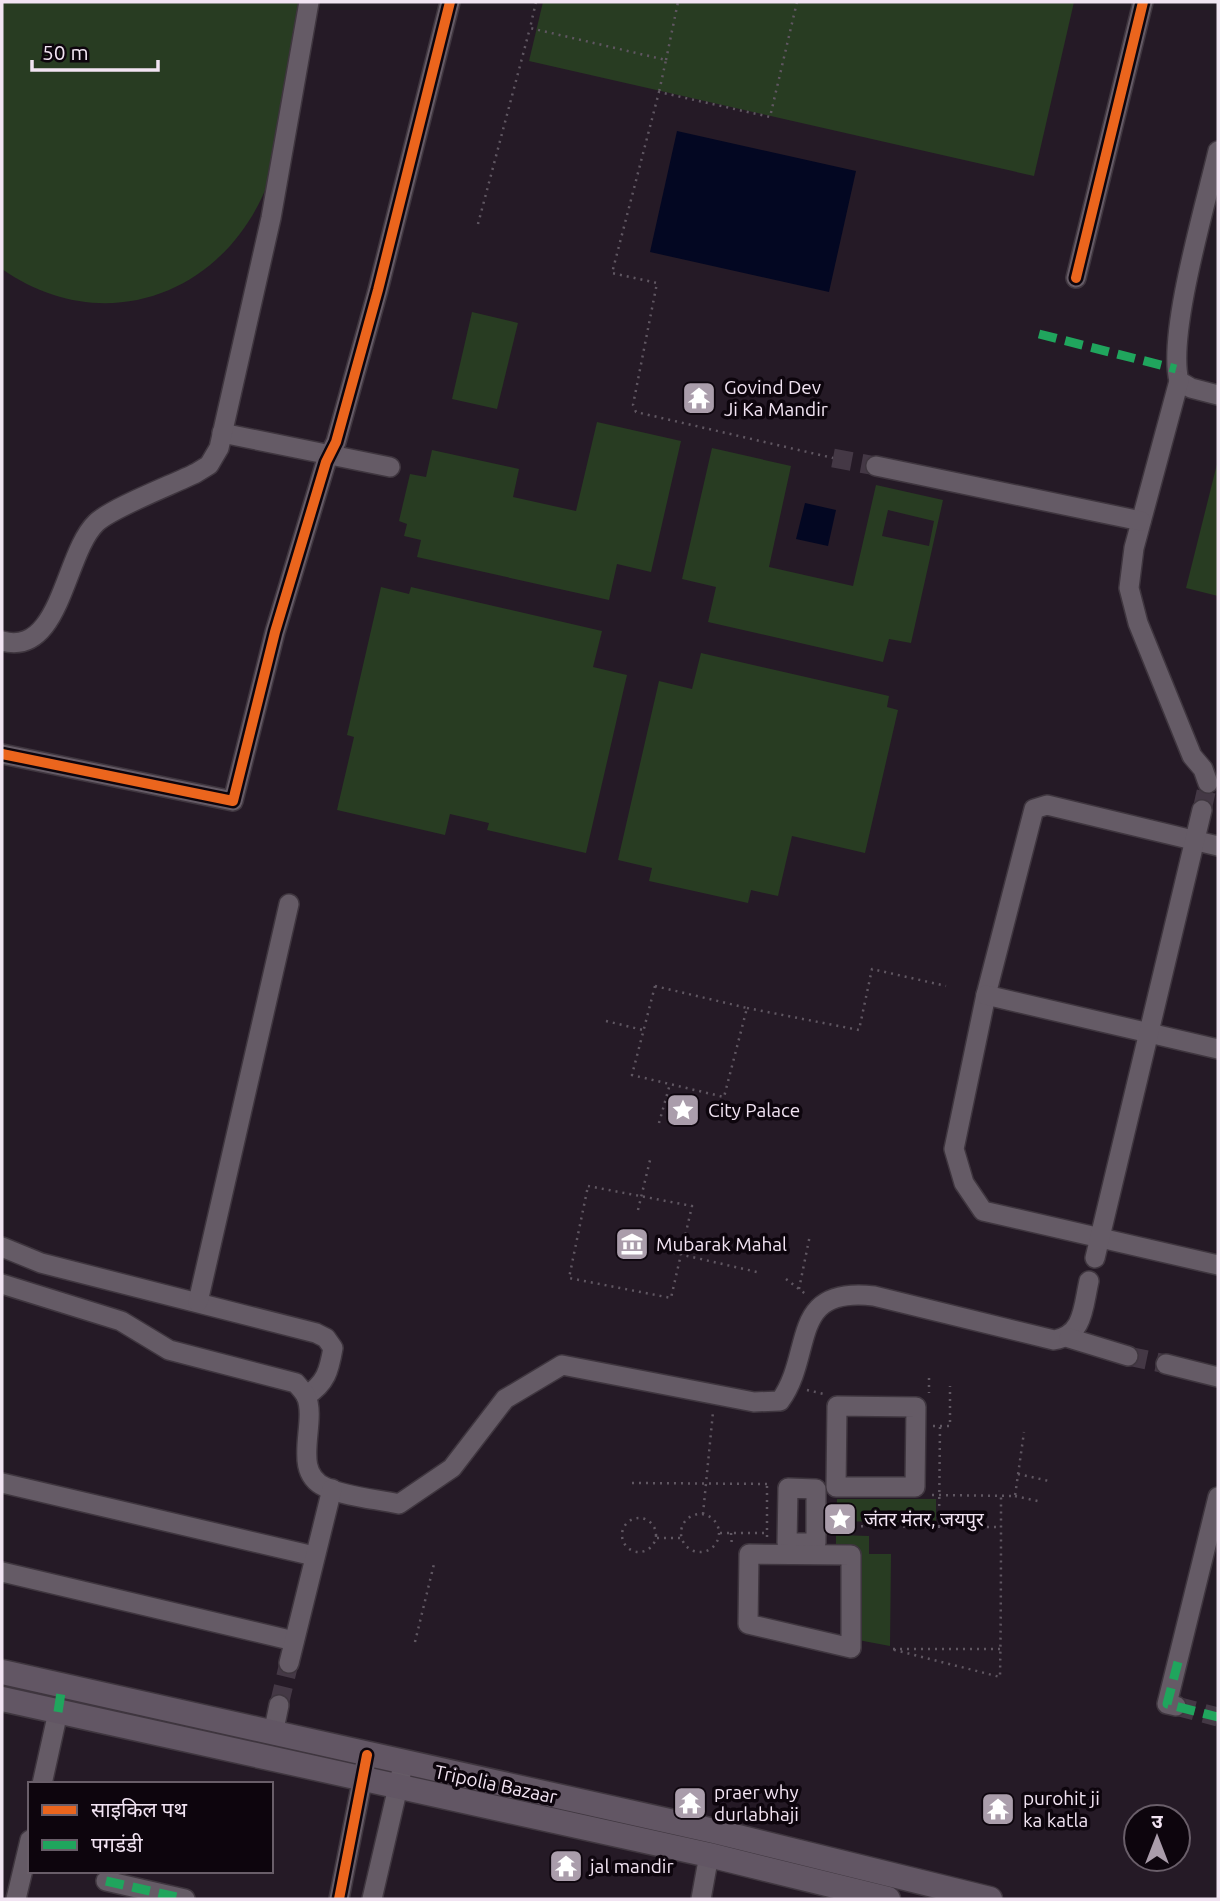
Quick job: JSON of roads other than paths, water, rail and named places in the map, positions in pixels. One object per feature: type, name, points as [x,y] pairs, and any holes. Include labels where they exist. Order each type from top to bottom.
[{"type":"main road","name":"Tripolia Bazaar","points":[[2,1672],[404,1763],[711,1843],[888,1899]]},
{"type":"main road","name":"Tripolia Bazaar","points":[[2,1699],[397,1788],[711,1843],[990,1899]]},
{"type":"street","points":[[2,641],[10,644],[32,639],[48,625],[83,536],[99,520],[209,465],[222,433],[271,218],[309,2]]},
{"type":"street","points":[[2,754],[233,801],[275,632],[378,290],[450,2]]},
{"type":"street","points":[[1076,278],[1143,2]]},
{"type":"street","points":[[1208,783],[1203,769],[1192,756],[1138,623],[1129,588],[1141,521],[1179,381],[1175,362],[1218,151]]},
{"type":"street","points":[[1179,381],[1191,388],[1218,395]]},
{"type":"street","points":[[222,433],[390,467]]},
{"type":"street","points":[[876,466],[1141,521]]},
{"type":"street","points":[[1218,846],[1047,804],[1034,809],[986,995],[954,1149],[964,1184],[982,1211],[1218,1265]]},
{"type":"street","points":[[1095,1258],[1202,810]]},
{"type":"street","points":[[198,1302],[289,904]]},
{"type":"street","points":[[986,995],[1218,1049]]},
{"type":"street","points":[[2,1247],[41,1263],[198,1302],[326,1338],[333,1348],[329,1372],[320,1386],[306,1396]]},
{"type":"street","points":[[1069,1338],[1078,1329],[1089,1282]]},
{"type":"street","points":[[2,1284],[121,1321],[169,1350],[296,1383],[306,1396],[309,1410],[307,1462],[314,1480],[332,1489],[399,1504],[452,1468],[505,1399],[562,1365],[754,1402],[780,1401],[791,1386],[804,1331],[822,1305],[835,1296],[849,1293],[874,1296],[1030,1336],[1054,1340],[1069,1338],[1128,1356]]},
{"type":"street","points":[[1166,1364],[1218,1377]]},
{"type":"street","points":[[837,1406],[916,1407],[915,1488],[836,1487],[837,1406]]},
{"type":"street","points":[[2,1483],[314,1556]]},
{"type":"street","points":[[289,1662],[332,1489]]},
{"type":"street","points":[[1176,1706],[1167,1703],[1218,1497]]},
{"type":"street","points":[[749,1554],[767,1554],[851,1555],[851,1648],[748,1624],[749,1554]]},
{"type":"street","points":[[2,1572],[293,1641]]},
{"type":"street","points":[[273,1734],[279,1705]]},
{"type":"street","points":[[42,1782],[58,1712]]},
{"type":"street","points":[[339,1899],[367,1755]]},
{"type":"street","points":[[372,1899],[404,1763]]},
{"type":"street","points":[[701,1899],[711,1843]]},
{"type":"street","points":[[16,1899],[28,1848]]},
{"type":"street","points":[[106,1881],[185,1899]]},
{"type":"water","points":[[677,131],[856,171],[829,292],[650,252]]},
{"type":"water","points":[[805,503],[836,510],[828,546],[796,539]]},
{"type":"tunnel","points":[[833,458],[876,466]]},
{"type":"tunnel","points":[[1202,810],[1208,783]]},
{"type":"tunnel","points":[[1128,1356],[1166,1364]]},
{"type":"tunnel","points":[[279,1705],[289,1663]]},
{"type":"tunnel","points":[[1176,1706],[1218,1717]]},
{"type":"place","name":"Govind Dev Ji Ka Mandir","points":[[699,398]]},
{"type":"place","name":"City Palace","points":[[683,1110]]},
{"type":"place","name":"Mubarak Mahal","points":[[632,1244]]},
{"type":"place","name":"जंतर मंतर, जयपुर","points":[[840,1519]]},
{"type":"place","name":"praer why durlabhaji","points":[[690,1803]]},
{"type":"place","name":"purohit ji ka katla","points":[[998,1809]]},
{"type":"place","name":"jal mandir","points":[[566,1866]]}]
